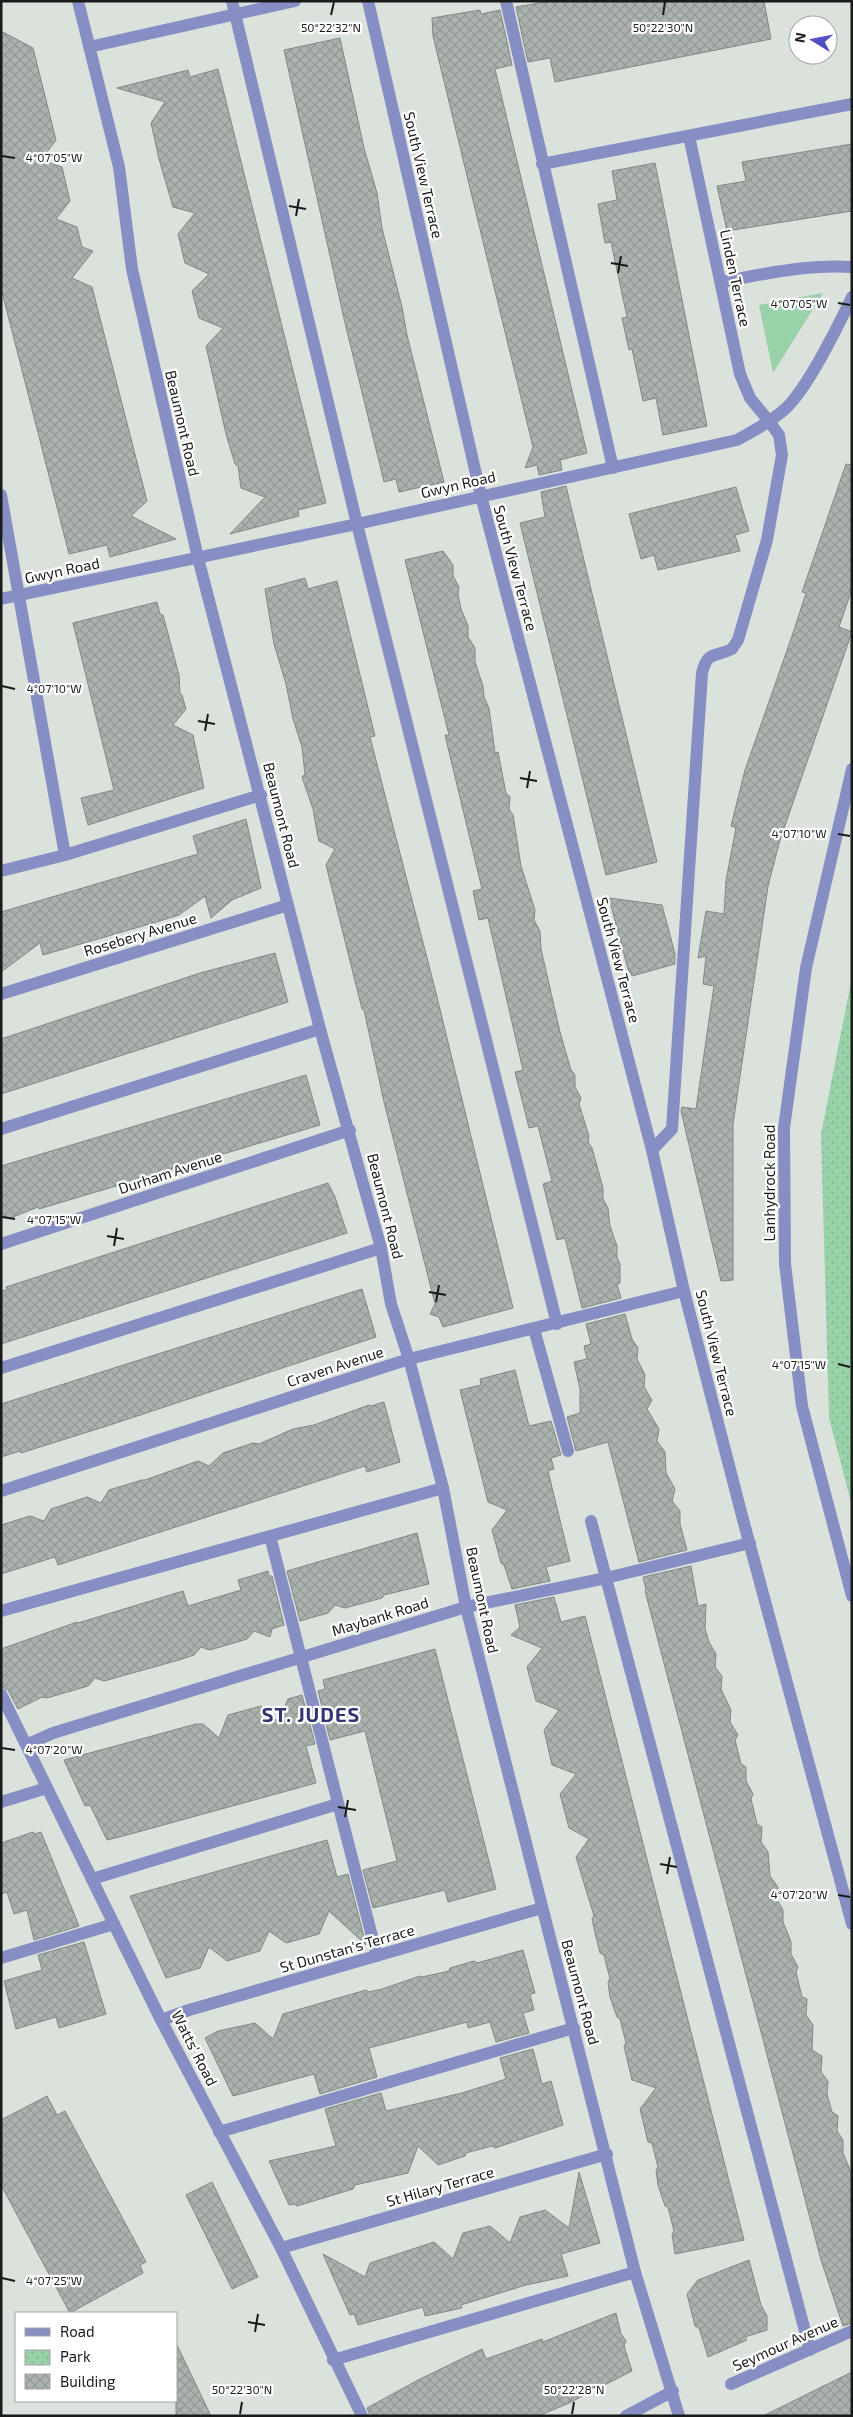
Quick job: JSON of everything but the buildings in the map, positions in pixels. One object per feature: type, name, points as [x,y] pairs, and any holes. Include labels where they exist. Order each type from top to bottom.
[{"type":"street","name":"Beaumont Road","points":[[78,1],[119,167],[132,269],[198,558],[261,794],[320,1029],[350,1130],[381,1248],[391,1304],[409,1358],[443,1488],[466,1607],[542,1908],[607,2154],[635,2272],[679,2416]]},
{"type":"street","points":[[89,47],[233,7],[295,1]]},
{"type":"street","name":"South View Terrace","points":[[368,1],[480,496],[652,1150],[684,1291],[852,1924]]},
{"type":"street","points":[[506,1],[613,468]]},
{"type":"street","points":[[233,7],[357,524],[557,1324]]},
{"type":"street","points":[[542,164],[852,104]]},
{"type":"street","name":"Linden Terrace","points":[[652,1150],[672,1129],[702,673],[706,659],[710,655],[732,649],[738,640],[767,540],[782,455],[779,435],[750,398],[740,374],[688,136]]},
{"type":"street","points":[[721,282],[804,267],[821,265],[852,266]]},
{"type":"street","name":"Gwyn Road","points":[[1,599],[357,524],[737,440],[753,432],[785,410],[795,398],[821,355],[852,297]]},
{"type":"street","points":[[1,495],[65,855]]},
{"type":"street","name":"Lanhydrock Road","points":[[852,769],[806,968],[784,1128],[785,1264],[802,1406],[852,1596]]},
{"type":"street","points":[[1,871],[65,855],[261,794]]},
{"type":"street","name":"Rosebery Avenue","points":[[1,994],[288,905]]},
{"type":"street","points":[[1,1129],[320,1029]]},
{"type":"street","name":"Durham Avenue","points":[[1,1244],[350,1130]]},
{"type":"street","points":[[1,1368],[381,1248]]},
{"type":"street","name":"Craven Avenue","points":[[1,1491],[409,1358],[557,1324],[684,1291]]},
{"type":"street","points":[[534,1329],[568,1452]]},
{"type":"street","points":[[1,1611],[443,1488]]},
{"type":"street","points":[[591,1521],[810,2350]]},
{"type":"street","points":[[270,1536],[376,1956]]},
{"type":"street","name":"Maybank Road","points":[[26,1744],[53,1733],[466,1607],[606,1578],[750,1543]]},
{"type":"street","name":"Watts' Road","points":[[1,1694],[162,2020],[281,2248],[333,2360],[362,2416]]},
{"type":"street","points":[[1,1802],[47,1788]]},
{"type":"street","points":[[92,1879],[338,1804]]},
{"type":"street","name":"St Dunstan's Terrace","points":[[162,2020],[189,2010],[542,1908]]},
{"type":"street","points":[[1,1958],[114,1924]]},
{"type":"street","points":[[219,2132],[574,2028]]},
{"type":"street","name":"St Hilary Terrace","points":[[281,2248],[607,2154]]},
{"type":"street","points":[[333,2360],[635,2272]]},
{"type":"street","name":"Seymour Avenue","points":[[731,2384],[852,2331]]},
{"type":"street","points":[[626,2416],[672,2392]]},
{"type":"green space","points":[[823,293],[773,373],[759,305]]},
{"type":"green space","points":[[852,977],[852,1506],[829,1418],[821,1134]]},
{"type":"district","name":"ST. JUDES","points":[[311,1714]]}]
